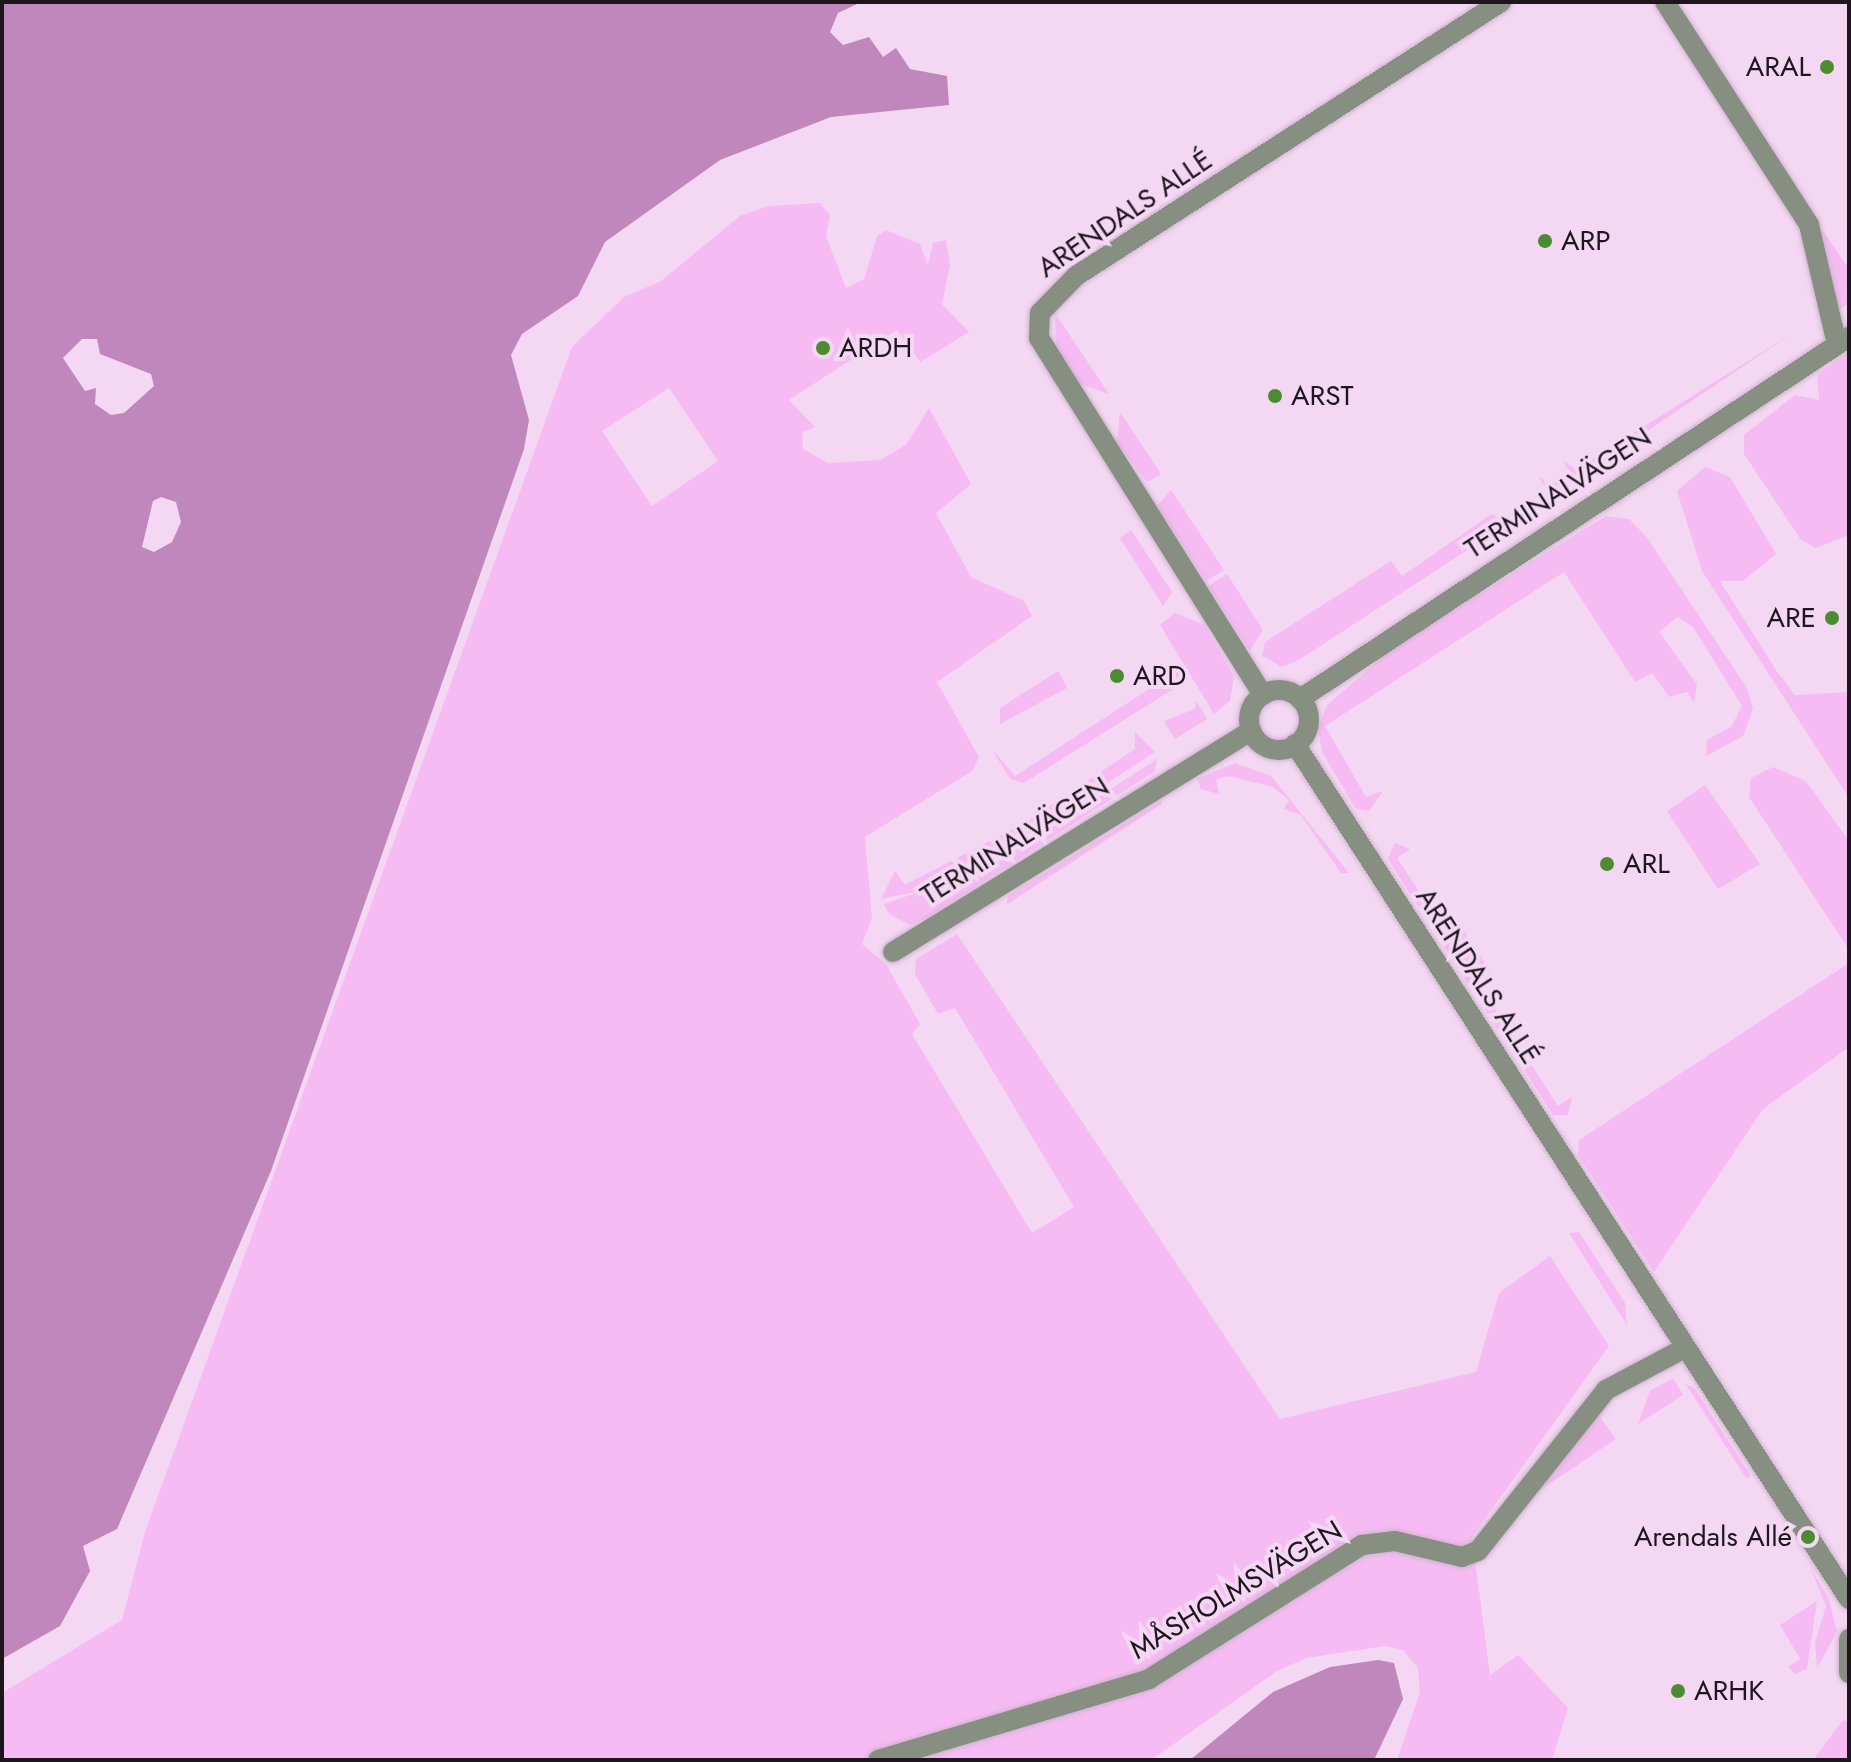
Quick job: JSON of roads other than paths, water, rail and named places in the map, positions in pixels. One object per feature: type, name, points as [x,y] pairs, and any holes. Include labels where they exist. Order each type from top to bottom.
[{"type":"street","name":"ARENDALS ALLÉ","points":[[1263,695],[1039,338],[1040,313],[1076,276],[1501,2]]},
{"type":"street","points":[[1665,2],[1809,225],[1843,341]]},
{"type":"street","name":"TERMINALVÄGEN","points":[[1300,699],[1843,341]]},
{"type":"street","points":[[1282,690],[1300,699],[1308,723],[1295,744],[1270,748],[1251,731],[1251,709],[1263,695],[1282,690]]},
{"type":"street","name":"TERMINALVÄGEN","points":[[893,952],[1251,731]]},
{"type":"street","name":"ARENDALS ALLÉ","points":[[1295,744],[1849,1599]]},
{"type":"street","name":"MÅSHOLMSVÄGEN","points":[[878,1760],[1149,1679],[1362,1545],[1395,1541],[1462,1557],[1478,1551],[1606,1390],[1685,1348]]},
{"type":"street","points":[[1849,1639],[1849,1673]]},
{"type":"place","name":"ARAL","points":[[1827,67]]},
{"type":"place","name":"ARP","points":[[1545,241]]},
{"type":"place","name":"ARDH","points":[[823,348]]},
{"type":"place","name":"ARST","points":[[1275,396]]},
{"type":"place","name":"ARE","points":[[1832,618]]},
{"type":"place","name":"ARD","points":[[1117,676]]},
{"type":"place","name":"ARL","points":[[1607,864]]},
{"type":"place","name":"Arendals Allé","points":[[1808,1537]]},
{"type":"place","name":"ARHK","points":[[1678,1691]]}]
